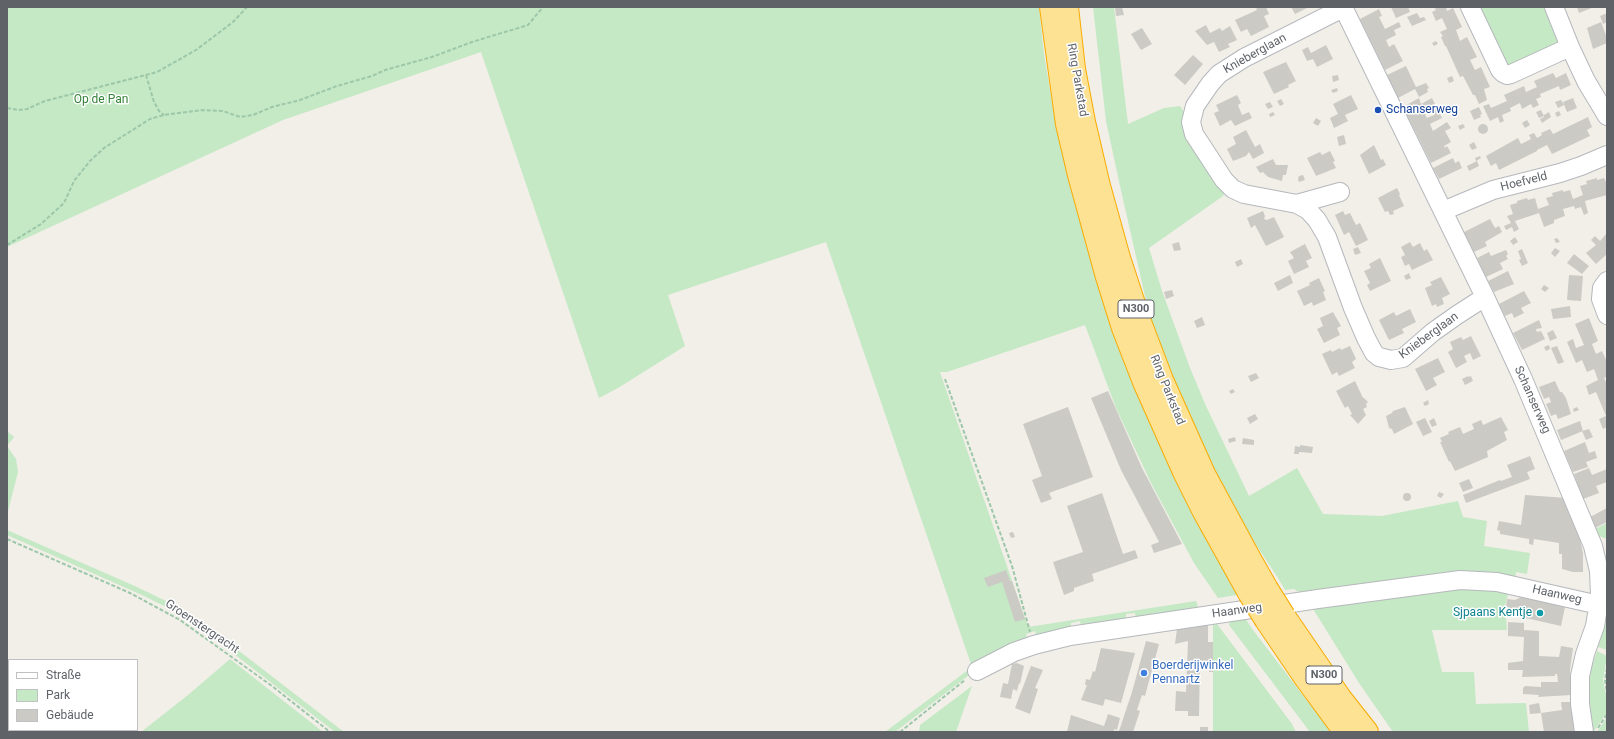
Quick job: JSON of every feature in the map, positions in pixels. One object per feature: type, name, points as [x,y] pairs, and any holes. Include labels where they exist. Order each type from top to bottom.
[{"type":"highway","name":"Ring Parkstad","points":[[1051,7],[1067,124],[1078,176],[1106,277],[1123,328],[1144,382],[1185,474],[1275,618],[1306,679],[1345,732]]},
{"type":"highway","name":"Ring Parkstad","points":[[1067,7],[1074,69],[1097,179],[1119,258],[1140,322],[1162,380],[1204,474],[1246,553],[1258,591]]},
{"type":"highway","name":"Ring Parkstad","points":[[1275,618],[1367,732]]},
{"type":"street","name":"Knieberglaan","points":[[1343,7],[1230,66],[1219,74],[1194,106],[1191,122],[1194,134],[1228,185],[1244,194],[1297,204],[1308,210],[1322,226],[1366,338],[1374,353],[1379,357],[1391,360],[1403,358],[1433,332],[1485,297]]},
{"type":"street","name":"Schanserweg","points":[[1343,7],[1485,297],[1546,431],[1590,540],[1602,558],[1599,605],[1595,626],[1584,654],[1580,676],[1580,704],[1584,732]]},
{"type":"street","points":[[1470,7],[1500,70],[1503,73],[1511,74],[1570,47]]},
{"type":"street","points":[[1554,7],[1586,81],[1607,116]]},
{"type":"street","name":"Hoefveld","points":[[1443,211],[1493,190],[1560,173],[1581,166],[1607,154]]},
{"type":"street","name":"Knieberglaan","points":[[1297,204],[1340,192]]},
{"type":"street","points":[[1607,281],[1602,288],[1601,293],[1601,299],[1607,315]]},
{"type":"street","name":"Haanweg","points":[[977,671],[1001,658],[1034,645],[1070,636],[1103,630],[1460,580],[1497,582],[1599,605]]},
{"type":"path","points":[[7,108],[18,110],[26,109],[45,101],[156,72],[196,50],[233,22],[247,7]]},
{"type":"path","points":[[7,245],[40,224],[64,203],[74,181],[90,161],[104,148],[150,119],[164,115],[202,110],[223,111],[240,117],[253,116],[272,107],[300,100],[372,76],[385,70],[432,57],[472,42],[528,25],[543,7]]},
{"type":"path","points":[[146,75],[154,102],[159,111],[164,115]]},
{"type":"path","points":[[945,379],[1012,566],[1034,645]]},
{"type":"path","name":"Groenstergracht","points":[[7,539],[130,593],[180,620],[272,686],[330,732]]},
{"type":"path","points":[[1607,668],[1605,680],[1607,693]]},
{"type":"path","points":[[900,732],[977,671]]},
{"type":"path","points":[[1596,732],[1607,714]]},
{"type":"green space","name":"Op de Pan","points":[[7,7],[1039,7],[1044,54],[1053,108],[1068,174],[1202,529],[1237,595],[1218,598],[1194,563],[1151,483],[1116,408],[1085,325],[947,372],[940,372],[1028,627],[1196,601],[1198,609],[1136,618],[1135,613],[1126,614],[1126,619],[1081,626],[1080,621],[1071,623],[1071,628],[1036,636],[1035,631],[1026,634],[1027,638],[973,672],[895,732],[885,732],[972,667],[826,242],[668,295],[685,346],[618,388],[599,398],[481,52],[283,120],[7,247]]},
{"type":"green space","points":[[1093,7],[1114,7],[1128,124],[1164,108],[1180,106],[1227,190],[1223,196],[1149,248],[1162,291],[1190,368],[1206,406],[1249,496],[1297,468],[1323,514],[1382,516],[1458,501],[1463,517],[1487,521],[1484,546],[1530,553],[1527,574],[1516,572],[1515,581],[1317,595],[1296,591],[1295,589],[1285,590],[1239,519],[1206,455],[1172,381],[1152,327],[1106,121]]},
{"type":"green space","points":[[1474,7],[1550,7],[1564,42],[1509,70]]},
{"type":"green space","points":[[7,431],[14,437],[7,446]]},
{"type":"green space","points":[[7,446],[16,459],[18,472],[7,515]]},
{"type":"green space","points":[[1607,523],[1607,539],[1599,536],[1595,529]]},
{"type":"green space","points":[[7,530],[137,587],[174,605],[247,657],[344,732],[335,732],[238,657],[176,612],[144,596],[7,535]]},
{"type":"green space","points":[[1454,585],[1509,591],[1505,606],[1507,630],[1432,630],[1442,672],[1474,672],[1476,704],[1526,703],[1529,732],[1393,732],[1359,683],[1310,604]]},
{"type":"green space","points":[[1231,618],[1245,618],[1331,732],[1310,732],[1229,625]]},
{"type":"green space","points":[[1607,619],[1607,650],[1598,647]]},
{"type":"green space","points":[[1217,624],[1292,724],[1296,732],[1213,732],[1213,625]]},
{"type":"green space","points":[[1597,651],[1607,656],[1603,680],[1607,697],[1607,712],[1594,731],[1589,688],[1591,669]]},
{"type":"green space","points":[[230,659],[323,732],[141,732]]},
{"type":"green space","points":[[972,686],[956,732],[919,732],[920,725]]},
{"type":"green space","points":[[1607,717],[1607,732],[1597,732],[1604,722]]},
{"type":"building","points":[[1115,7],[1122,7],[1124,15],[1116,16]]},
{"type":"building","points":[[1256,7],[1266,7],[1269,14],[1264,16],[1269,27],[1251,36],[1247,29],[1241,32],[1235,20],[1257,10]]},
{"type":"building","points":[[1291,7],[1309,7],[1295,14]]},
{"type":"building","points":[[1391,7],[1408,7],[1410,12],[1396,18]]},
{"type":"building","points":[[1434,7],[1446,7],[1447,11],[1453,8],[1462,27],[1456,30],[1460,41],[1467,37],[1477,57],[1470,60],[1475,70],[1481,67],[1490,87],[1484,89],[1487,100],[1479,104],[1463,76],[1460,77],[1441,37],[1443,36],[1440,32],[1447,29],[1442,18],[1436,21],[1432,12],[1436,10]]},
{"type":"building","points":[[1577,7],[1594,7],[1579,13]]},
{"type":"building","points":[[1379,9],[1382,16],[1379,17],[1385,29],[1399,22],[1401,27],[1394,30],[1396,35],[1386,40],[1389,47],[1394,44],[1403,61],[1385,70],[1360,19]]},
{"type":"building","points":[[1417,13],[1420,18],[1424,17],[1426,20],[1412,26],[1407,17]]},
{"type":"building","points":[[1607,13],[1607,22],[1603,24],[1600,16]]},
{"type":"building","points":[[1601,22],[1607,38],[1607,43],[1593,49],[1587,28]]},
{"type":"building","points":[[1206,25],[1210,33],[1220,28],[1222,31],[1230,26],[1237,40],[1228,44],[1230,47],[1219,52],[1214,42],[1207,45],[1195,31]]},
{"type":"building","points":[[1142,28],[1152,44],[1141,50],[1131,34]]},
{"type":"building","points":[[1436,41],[1438,44],[1434,46],[1432,43]]},
{"type":"building","points":[[1326,45],[1333,59],[1317,67],[1313,59],[1307,61],[1302,50],[1308,47],[1311,53]]},
{"type":"building","points":[[1193,55],[1203,64],[1185,85],[1174,75]]},
{"type":"building","points":[[1286,62],[1296,81],[1288,85],[1289,87],[1274,94],[1263,72]]},
{"type":"building","points":[[1406,66],[1416,87],[1426,83],[1429,88],[1427,89],[1428,92],[1419,97],[1415,89],[1398,98],[1387,75]]},
{"type":"building","points":[[1553,73],[1556,78],[1566,73],[1571,85],[1560,90],[1559,86],[1540,94],[1541,97],[1536,99],[1539,105],[1533,108],[1531,104],[1522,109],[1520,103],[1510,108],[1511,111],[1502,115],[1504,121],[1500,123],[1498,117],[1490,121],[1483,106],[1489,104],[1491,108],[1507,101],[1504,95],[1524,86],[1526,92],[1537,87],[1534,81]]},
{"type":"building","points":[[1338,75],[1339,80],[1333,82],[1332,76]]},
{"type":"building","points":[[1452,76],[1454,81],[1449,83],[1447,78]]},
{"type":"building","points":[[1337,88],[1338,91],[1333,93],[1331,90]]},
{"type":"building","points":[[1237,95],[1241,103],[1238,105],[1242,115],[1249,112],[1252,118],[1235,126],[1231,120],[1220,126],[1214,113],[1219,111],[1216,105]]},
{"type":"building","points":[[1351,95],[1358,109],[1345,115],[1348,121],[1334,128],[1330,118],[1338,114],[1333,104]]},
{"type":"building","points":[[1419,98],[1421,104],[1432,98],[1435,104],[1423,110],[1427,118],[1434,115],[1431,109],[1436,106],[1442,118],[1430,124],[1433,131],[1447,122],[1451,128],[1445,131],[1451,142],[1444,146],[1445,148],[1447,146],[1451,153],[1431,163],[1403,107]]},
{"type":"building","points":[[1573,98],[1577,108],[1567,112],[1563,102]]},
{"type":"building","points":[[1281,99],[1284,104],[1280,106],[1277,101]]},
{"type":"building","points":[[1561,100],[1564,105],[1558,108],[1555,102]]},
{"type":"building","points":[[1270,102],[1273,107],[1268,109],[1265,104]]},
{"type":"building","points":[[1479,107],[1482,114],[1480,115],[1481,117],[1474,120],[1470,111]]},
{"type":"building","points":[[1541,110],[1544,116],[1539,118],[1536,112]]},
{"type":"building","points":[[1559,111],[1561,115],[1557,117],[1555,113]]},
{"type":"building","points":[[1273,112],[1275,115],[1270,117],[1269,114]]},
{"type":"building","points":[[1549,112],[1551,117],[1542,123],[1540,119]]},
{"type":"building","points":[[1588,117],[1592,127],[1587,130],[1590,136],[1552,154],[1547,145],[1499,170],[1496,163],[1491,166],[1486,156],[1518,138],[1521,144],[1531,139],[1529,135],[1534,133],[1537,138],[1542,135],[1541,133],[1550,129],[1553,134]]},
{"type":"building","points":[[1316,118],[1321,121],[1318,126],[1313,123]]},
{"type":"building","points":[[1527,120],[1530,125],[1525,128],[1522,123]]},
{"type":"building","points":[[1463,124],[1465,127],[1460,130],[1458,126]]},
{"type":"building","points":[[1483,124],[1488,129],[1483,134],[1478,129]]},
{"type":"building","points":[[1246,130],[1255,147],[1260,144],[1264,153],[1253,159],[1249,152],[1246,156],[1233,161],[1227,149],[1236,144],[1233,137]]},
{"type":"building","points":[[1344,135],[1346,144],[1339,146],[1337,137]]},
{"type":"building","points":[[1474,142],[1477,148],[1472,150],[1469,145]]},
{"type":"building","points":[[1374,145],[1381,160],[1383,159],[1386,165],[1369,174],[1360,155]]},
{"type":"building","points":[[1330,151],[1335,161],[1333,162],[1336,168],[1316,176],[1307,158],[1320,152],[1322,155]]},
{"type":"building","points":[[1480,156],[1481,158],[1476,161],[1475,158]]},
{"type":"building","points":[[1453,158],[1455,163],[1459,161],[1462,168],[1439,179],[1433,168]]},
{"type":"building","points":[[1273,159],[1276,165],[1288,165],[1286,175],[1283,175],[1282,181],[1268,177],[1263,172],[1260,173],[1256,167]]},
{"type":"building","points":[[1477,161],[1479,166],[1469,171],[1467,166]]},
{"type":"building","points":[[1303,175],[1305,180],[1299,182],[1299,176]]},
{"type":"building","points":[[1597,178],[1597,180],[1604,178],[1607,184],[1607,195],[1585,201],[1588,213],[1584,215],[1581,207],[1575,209],[1574,206],[1563,209],[1565,216],[1554,220],[1554,223],[1544,227],[1539,213],[1515,221],[1519,229],[1514,232],[1512,227],[1506,230],[1504,226],[1511,223],[1507,216],[1513,214],[1510,205],[1517,203],[1517,201],[1527,198],[1528,200],[1535,198],[1538,209],[1549,205],[1546,198],[1553,196],[1552,193],[1563,190],[1563,192],[1570,190],[1573,199],[1583,195],[1580,186],[1587,184],[1586,181]]},
{"type":"building","points":[[1397,188],[1404,206],[1393,211],[1394,214],[1390,215],[1388,211],[1385,212],[1378,198]]},
{"type":"building","points":[[1263,211],[1265,216],[1264,219],[1267,220],[1274,217],[1284,237],[1266,246],[1255,225],[1251,228],[1247,218]]},
{"type":"building","points":[[1343,211],[1345,215],[1350,213],[1356,225],[1360,223],[1368,240],[1356,246],[1349,232],[1344,235],[1335,215]]},
{"type":"building","points":[[1490,219],[1495,228],[1499,226],[1502,232],[1485,242],[1487,246],[1474,252],[1464,232]]},
{"type":"building","points":[[1607,233],[1607,254],[1596,264],[1586,253],[1596,245],[1591,240],[1595,236],[1600,241]]},
{"type":"building","points":[[1515,237],[1518,242],[1513,245],[1510,241]]},
{"type":"building","points":[[1557,238],[1560,242],[1556,243],[1554,239]]},
{"type":"building","points":[[1179,242],[1181,250],[1174,251],[1172,244]]},
{"type":"building","points":[[1410,242],[1413,247],[1420,243],[1424,251],[1427,249],[1433,260],[1412,270],[1409,264],[1405,266],[1401,257],[1405,255],[1401,247]]},
{"type":"building","points":[[1305,244],[1312,258],[1306,261],[1309,267],[1294,274],[1288,261],[1294,258],[1290,252]]},
{"type":"building","points":[[1358,247],[1361,253],[1355,255],[1353,249]]},
{"type":"building","points":[[1555,248],[1560,251],[1555,257],[1551,253]]},
{"type":"building","points":[[1522,249],[1528,263],[1522,266],[1519,260],[1521,259],[1518,251]]},
{"type":"building","points":[[1506,250],[1508,254],[1506,256],[1508,259],[1500,263],[1503,269],[1486,277],[1477,258],[1489,252],[1491,256]]},
{"type":"building","points":[[1574,254],[1589,266],[1582,274],[1567,263]]},
{"type":"building","points":[[1380,258],[1391,281],[1370,291],[1367,285],[1370,283],[1364,271],[1371,268],[1369,264]]},
{"type":"building","points":[[1241,259],[1243,264],[1237,267],[1235,262]]},
{"type":"building","points":[[1508,271],[1514,284],[1494,292],[1488,281]]},
{"type":"building","points":[[1409,273],[1411,278],[1406,280],[1404,276]]},
{"type":"building","points":[[1290,275],[1293,283],[1278,291],[1274,283]]},
{"type":"building","points":[[1569,275],[1583,276],[1581,301],[1567,300]]},
{"type":"building","points":[[1441,277],[1450,294],[1442,298],[1444,304],[1437,307],[1436,304],[1432,306],[1425,288],[1432,285],[1430,282]]},
{"type":"building","points":[[1319,278],[1325,291],[1323,292],[1326,300],[1313,306],[1312,302],[1304,306],[1297,291],[1310,285],[1309,283]]},
{"type":"building","points":[[1544,285],[1549,288],[1545,292],[1541,289]]},
{"type":"building","points":[[1172,290],[1174,296],[1166,299],[1164,292]]},
{"type":"building","points":[[1524,291],[1531,303],[1521,308],[1524,313],[1514,318],[1512,313],[1505,316],[1499,304]]},
{"type":"building","points":[[1570,306],[1571,317],[1553,319],[1551,309]]},
{"type":"building","points":[[1410,309],[1416,322],[1402,329],[1404,333],[1389,340],[1379,320],[1394,312],[1396,316]]},
{"type":"building","points":[[1333,312],[1341,326],[1337,328],[1340,335],[1324,343],[1317,329],[1323,326],[1320,318]]},
{"type":"building","points":[[1202,317],[1205,325],[1197,328],[1194,321]]},
{"type":"building","points":[[1589,318],[1598,341],[1592,344],[1596,354],[1602,351],[1607,362],[1607,376],[1604,378],[1607,384],[1607,427],[1603,429],[1599,419],[1606,416],[1596,392],[1589,395],[1586,386],[1598,380],[1594,369],[1587,372],[1582,360],[1576,363],[1567,342],[1573,339],[1576,348],[1584,345],[1575,324]]},
{"type":"building","points":[[1539,320],[1542,328],[1536,329],[1537,332],[1541,331],[1545,339],[1522,350],[1513,333]]},
{"type":"building","points":[[1553,330],[1557,338],[1550,341],[1547,333]]},
{"type":"building","points":[[1471,336],[1481,356],[1473,360],[1470,353],[1464,356],[1467,362],[1456,368],[1448,352],[1453,349],[1450,342],[1461,337],[1463,340]]},
{"type":"building","points":[[1549,345],[1550,349],[1546,351],[1544,347]]},
{"type":"building","points":[[1350,346],[1356,359],[1352,362],[1355,368],[1339,376],[1337,372],[1332,375],[1322,354],[1331,350],[1332,352],[1340,348],[1341,350]]},
{"type":"building","points":[[1557,346],[1564,362],[1558,364],[1551,348]]},
{"type":"building","points":[[1438,358],[1445,372],[1433,378],[1437,385],[1426,391],[1415,369]]},
{"type":"building","points":[[1256,373],[1259,378],[1251,382],[1248,376]]},
{"type":"building","points":[[1471,376],[1473,381],[1465,385],[1462,379]]},
{"type":"building","points":[[1355,381],[1363,398],[1368,402],[1366,404],[1367,407],[1363,409],[1366,415],[1358,424],[1350,415],[1352,414],[1348,406],[1345,408],[1336,391]]},
{"type":"building","points":[[1555,381],[1560,392],[1562,392],[1566,398],[1571,414],[1558,419],[1556,414],[1551,416],[1546,404],[1551,402],[1549,397],[1544,399],[1539,387]]},
{"type":"building","points":[[1233,389],[1235,392],[1231,394],[1229,391]]},
{"type":"building","points":[[1108,391],[1142,468],[1182,544],[1154,553],[1151,545],[1159,542],[1121,470],[1091,398]]},
{"type":"building","points":[[1428,400],[1429,404],[1425,406],[1423,403]]},
{"type":"building","points":[[1068,407],[1093,477],[1049,493],[1052,499],[1041,503],[1032,480],[1042,476],[1023,424]]},
{"type":"building","points":[[1405,407],[1413,424],[1394,434],[1392,429],[1389,428],[1386,416],[1393,411]]},
{"type":"building","points":[[1577,407],[1579,410],[1574,412],[1573,409]]},
{"type":"building","points":[[1255,414],[1258,419],[1250,424],[1247,418]]},
{"type":"building","points":[[1501,417],[1508,430],[1504,432],[1507,440],[1487,451],[1488,457],[1455,471],[1450,461],[1449,462],[1440,442],[1442,442],[1440,438],[1449,434],[1448,432],[1460,427],[1463,434],[1474,429],[1472,424],[1481,420],[1483,425]]},
{"type":"building","points":[[1425,418],[1432,432],[1423,436],[1416,422]]},
{"type":"building","points":[[1434,418],[1437,425],[1432,427],[1429,421]]},
{"type":"building","points":[[1580,421],[1583,431],[1561,440],[1557,430]]},
{"type":"building","points":[[1589,429],[1593,437],[1586,440],[1582,431]]},
{"type":"building","points":[[1235,437],[1236,441],[1229,443],[1228,439]]},
{"type":"building","points":[[1243,438],[1254,440],[1254,445],[1242,444]]},
{"type":"building","points":[[1585,442],[1589,453],[1595,451],[1597,458],[1586,462],[1588,467],[1573,472],[1564,451]]},
{"type":"building","points":[[1300,445],[1313,447],[1312,453],[1299,452],[1299,454],[1294,454],[1295,446],[1300,447]]},
{"type":"building","points":[[1530,456],[1535,469],[1527,472],[1530,479],[1466,503],[1463,495],[1500,480],[1501,481],[1512,477],[1507,465]]},
{"type":"building","points":[[1589,468],[1592,475],[1607,469],[1607,482],[1596,486],[1599,493],[1583,499],[1574,474]]},
{"type":"building","points":[[1469,479],[1473,488],[1463,492],[1459,483]]},
{"type":"building","points":[[1439,492],[1444,494],[1441,498],[1437,496]]},
{"type":"building","points":[[1102,493],[1123,554],[1135,550],[1138,558],[1092,574],[1094,581],[1074,588],[1074,591],[1064,595],[1053,562],[1083,552],[1067,506]]},
{"type":"building","points":[[1407,493],[1410,494],[1410,500],[1407,501],[1404,500],[1403,497],[1404,494]]},
{"type":"building","points":[[1525,495],[1567,498],[1578,531],[1583,553],[1583,572],[1573,572],[1562,569],[1562,554],[1559,554],[1559,543],[1534,539],[1533,545],[1529,544],[1529,539],[1500,534],[1500,531],[1497,530],[1499,521],[1521,525]]},
{"type":"building","points":[[1607,508],[1607,522],[1595,528],[1590,517]]},
{"type":"building","points":[[1013,532],[1015,537],[1011,538],[1009,533]]},
{"type":"building","points":[[1006,570],[1010,581],[1012,581],[1025,619],[1015,622],[1002,582],[988,587],[984,578]]},
{"type":"building","name":"Sjpaans Kentje","points":[[1521,597],[1565,607],[1561,626],[1517,616],[1514,609],[1506,607],[1507,599],[1515,600]]},
{"type":"building","points":[[1508,622],[1524,623],[1524,630],[1539,631],[1539,656],[1559,657],[1561,646],[1573,648],[1570,670],[1571,695],[1538,697],[1539,695],[1523,694],[1523,688],[1525,686],[1541,687],[1541,682],[1558,682],[1557,674],[1555,674],[1555,676],[1522,677],[1523,670],[1508,670],[1508,663],[1523,661],[1524,637],[1508,636]]},
{"type":"building","points":[[1208,624],[1208,642],[1213,642],[1213,672],[1209,672],[1209,662],[1200,662],[1199,716],[1188,716],[1188,711],[1175,711],[1176,691],[1186,692],[1188,641],[1175,644],[1177,629]]},
{"type":"building","points":[[1146,641],[1159,644],[1145,696],[1142,695],[1137,710],[1140,711],[1133,732],[1121,732],[1119,731],[1132,692]]},
{"type":"building","points":[[1101,648],[1135,653],[1121,703],[1105,699],[1103,706],[1081,700],[1087,685],[1085,685],[1086,679],[1090,680],[1093,671],[1095,672]]},
{"type":"building","points":[[1017,663],[1024,666],[1017,691],[1013,689],[1011,699],[1000,697],[1003,683],[1008,684],[1012,664]]},
{"type":"building","points":[[1031,666],[1043,670],[1035,688],[1038,689],[1030,714],[1015,708]]},
{"type":"building","points":[[1561,702],[1571,702],[1575,731],[1544,732],[1541,713],[1562,710]]},
{"type":"building","points":[[1539,703],[1541,713],[1530,714],[1529,705]]},
{"type":"building","points":[[1108,714],[1120,718],[1117,730],[1114,729],[1114,732],[1067,732],[1071,715],[1104,726]]},
{"type":"building","points":[[1200,727],[1208,727],[1208,732],[1200,732]]},
{"type":"place","name":"Schanserweg","points":[[1378,110]]},
{"type":"place","name":"Sjpaans Kentje","points":[[1540,613]]},
{"type":"place","name":"Boerderijwinkel Pennartz","points":[[1144,673]]}]
